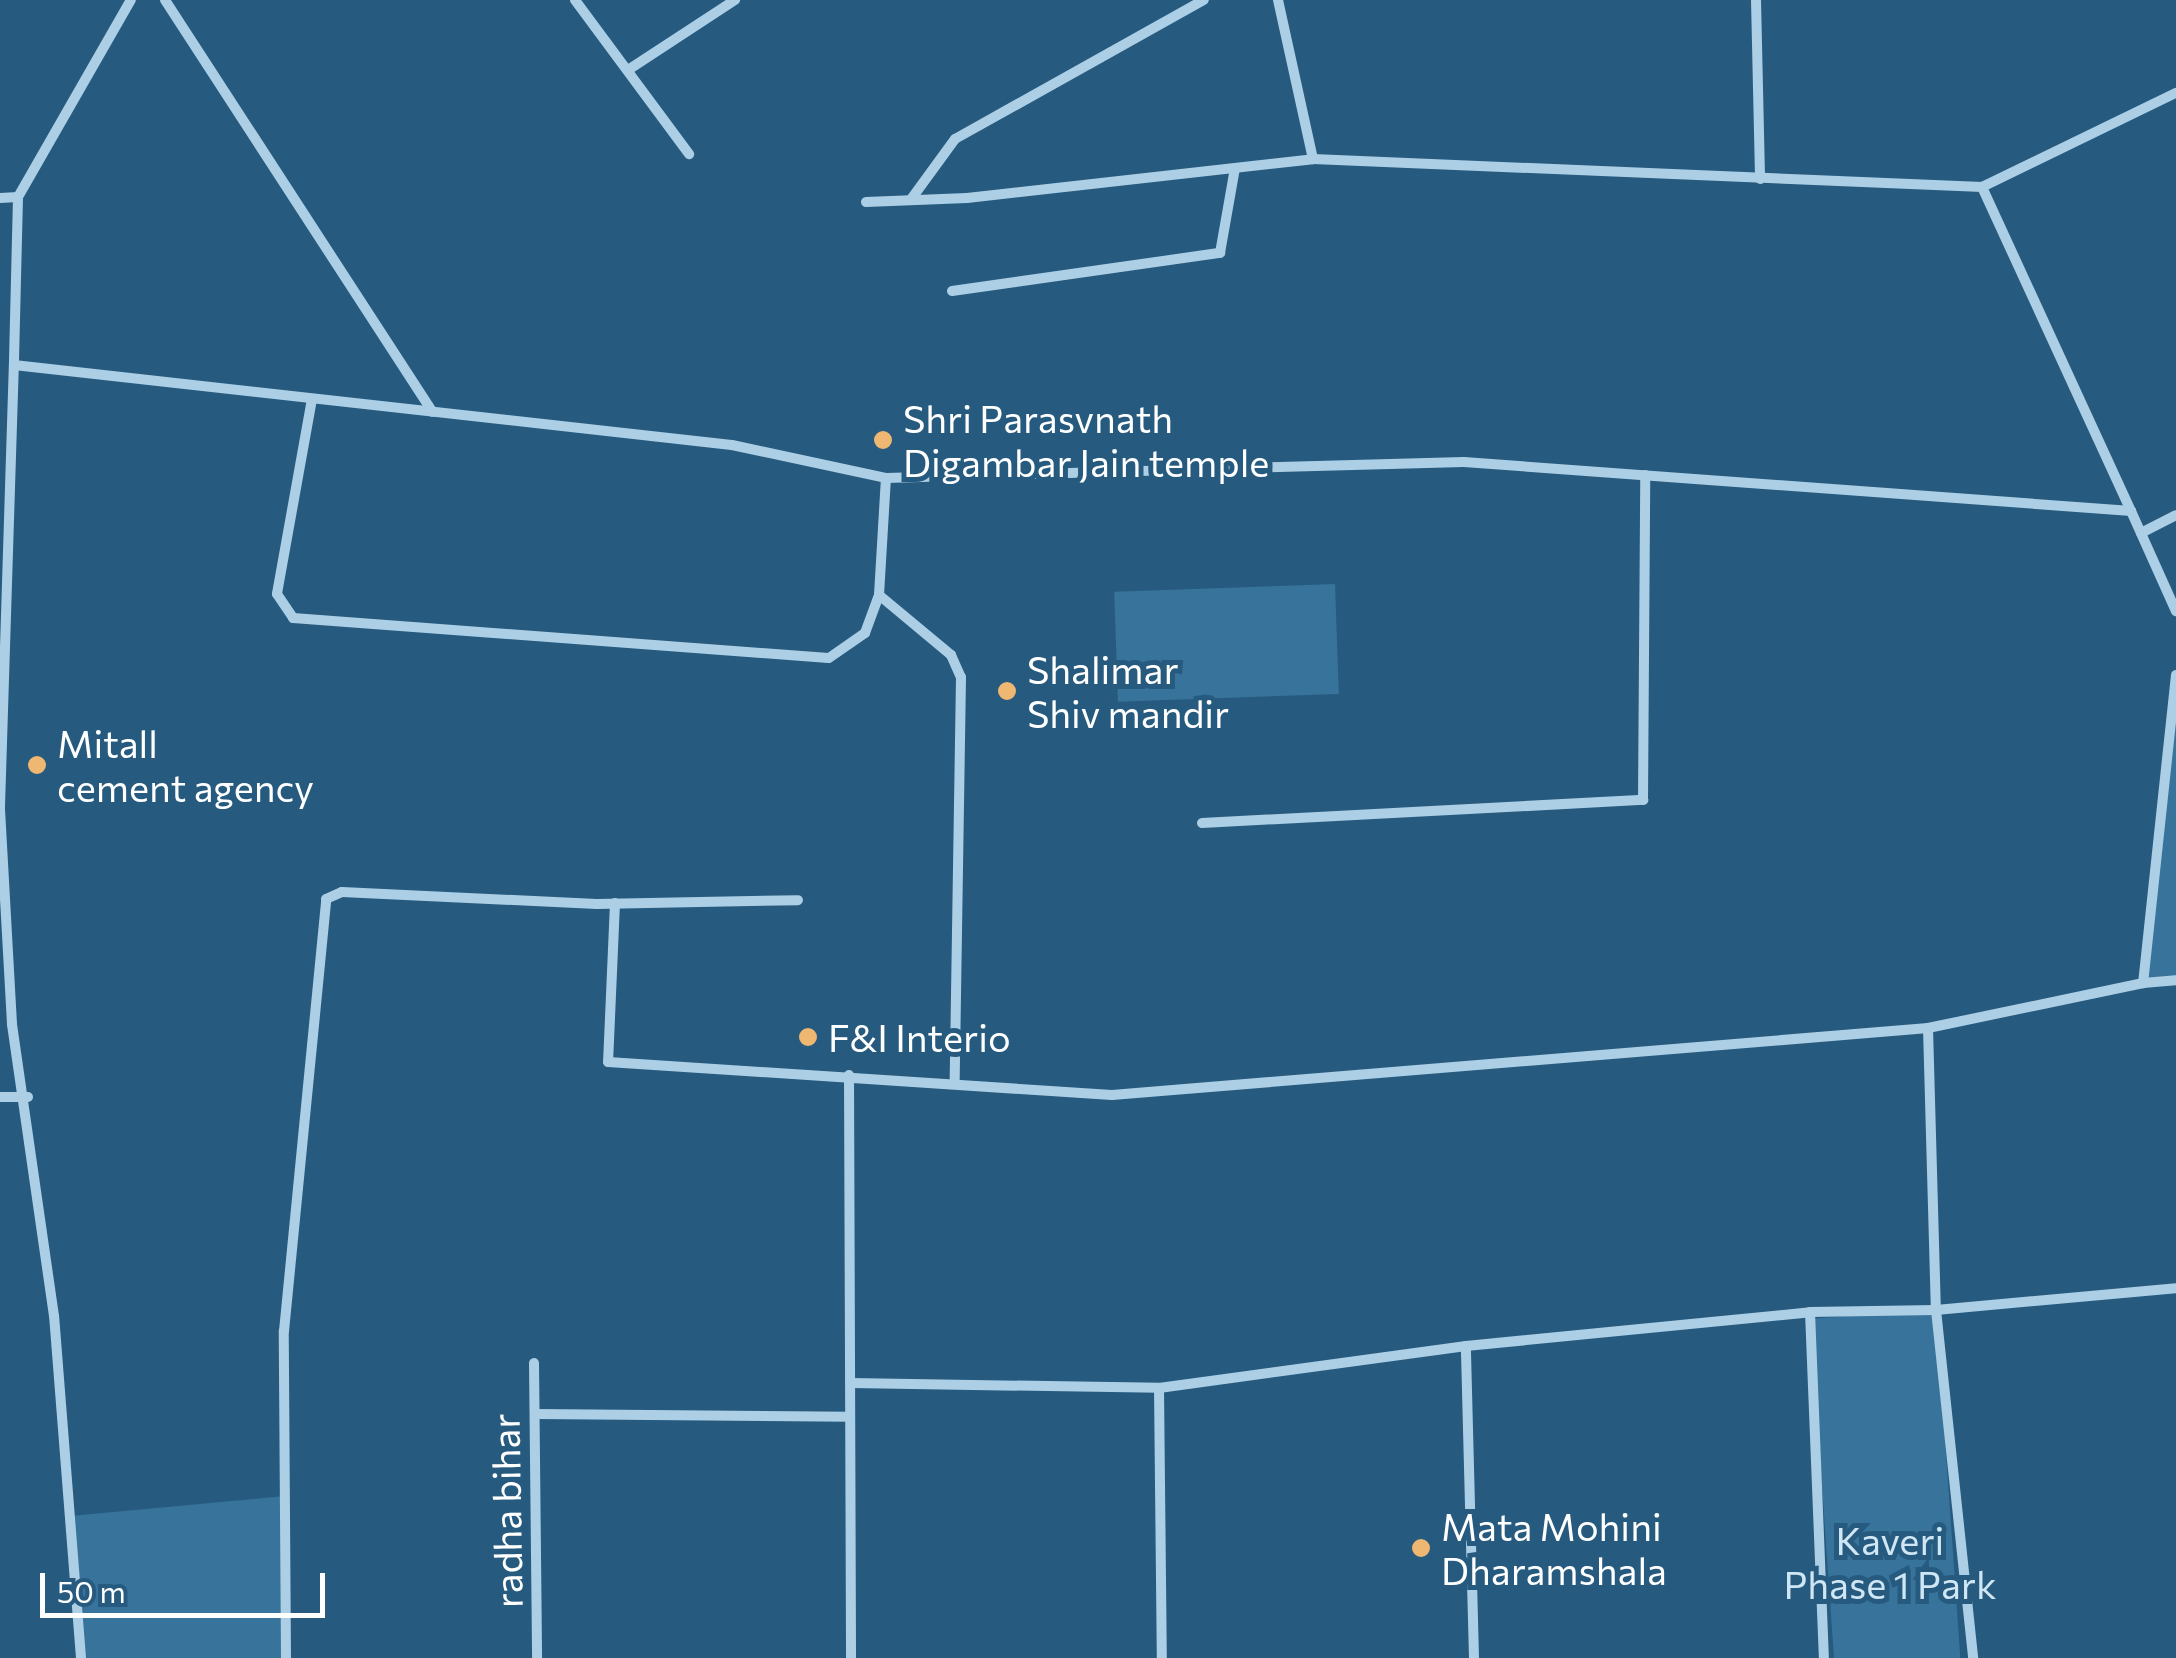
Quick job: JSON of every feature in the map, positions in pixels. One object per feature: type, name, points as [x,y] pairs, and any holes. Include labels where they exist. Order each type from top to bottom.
[{"type":"street","points":[[82,1658],[28,1097],[12,1024],[0,806],[2,501],[14,365],[18,196],[131,0]]},
{"type":"street","points":[[166,0],[433,412]]},
{"type":"street","points":[[576,0],[689,154]]},
{"type":"street","points":[[628,70],[735,0]]},
{"type":"street","points":[[912,198],[955,140],[1204,0]]},
{"type":"street","points":[[1278,0],[1313,159]]},
{"type":"street","points":[[1756,0],[1760,178]]},
{"type":"street","points":[[866,202],[1313,159],[1982,187],[2176,93]]},
{"type":"street","points":[[952,291],[1220,253],[1236,168]]},
{"type":"street","points":[[1982,187],[2176,611]]},
{"type":"street","points":[[0,198],[18,196]]},
{"type":"street","points":[[14,365],[732,445],[886,478],[1464,462],[2131,511]]},
{"type":"street","points":[[312,398],[276,594],[293,618],[805,662],[830,658],[865,633],[879,595],[886,478]]},
{"type":"street","points":[[1202,823],[1644,800],[1645,476]]},
{"type":"street","points":[[2141,533],[2176,515]]},
{"type":"street","points":[[879,595],[951,655],[961,677],[955,1080]]},
{"type":"street","points":[[2143,983],[2176,675]]},
{"type":"street","points":[[286,1658],[284,1332],[322,904],[342,892],[615,904],[798,900]]},
{"type":"street","points":[[615,904],[608,1062],[955,1080],[1112,1095],[1928,1028],[2143,983],[2176,980]]},
{"type":"street","points":[[1928,1028],[1936,1310],[1973,1658]]},
{"type":"street","points":[[849,1075],[851,1658]]},
{"type":"street","points":[[0,1098],[28,1097]]},
{"type":"street","points":[[850,1384],[1159,1388],[1466,1346],[1810,1312],[1936,1310],[2176,1288]]},
{"type":"street","points":[[1810,1312],[1824,1658]]},
{"type":"street","points":[[1466,1346],[1474,1658]]},
{"type":"street","name":"radha bihar","points":[[534,1363],[537,1658]]},
{"type":"street","points":[[1159,1388],[1162,1658]]},
{"type":"street","points":[[535,1414],[850,1418]]},
{"type":"green space","points":[[1335,584],[1339,694],[1118,702],[1114,592]]},
{"type":"green space","points":[[2176,675],[2176,980],[2143,983]]},
{"type":"green space","name":"Kaveri Phase 1 Park","points":[[1936,1310],[1960,1658],[1834,1658],[1810,1319]]},
{"type":"green space","points":[[285,1496],[286,1658],[81,1658],[70,1516]]},
{"type":"place","name":"Shri Parasvnath Digambar Jain temple","points":[[883,440]]},
{"type":"place","name":"Shalimar Shiv mandir","points":[[1007,691]]},
{"type":"place","name":"Mitall cement agency","points":[[37,765]]},
{"type":"place","name":"F&I Interio","points":[[808,1037]]},
{"type":"place","name":"Mata Mohini Dharamshala","points":[[1421,1548]]}]
